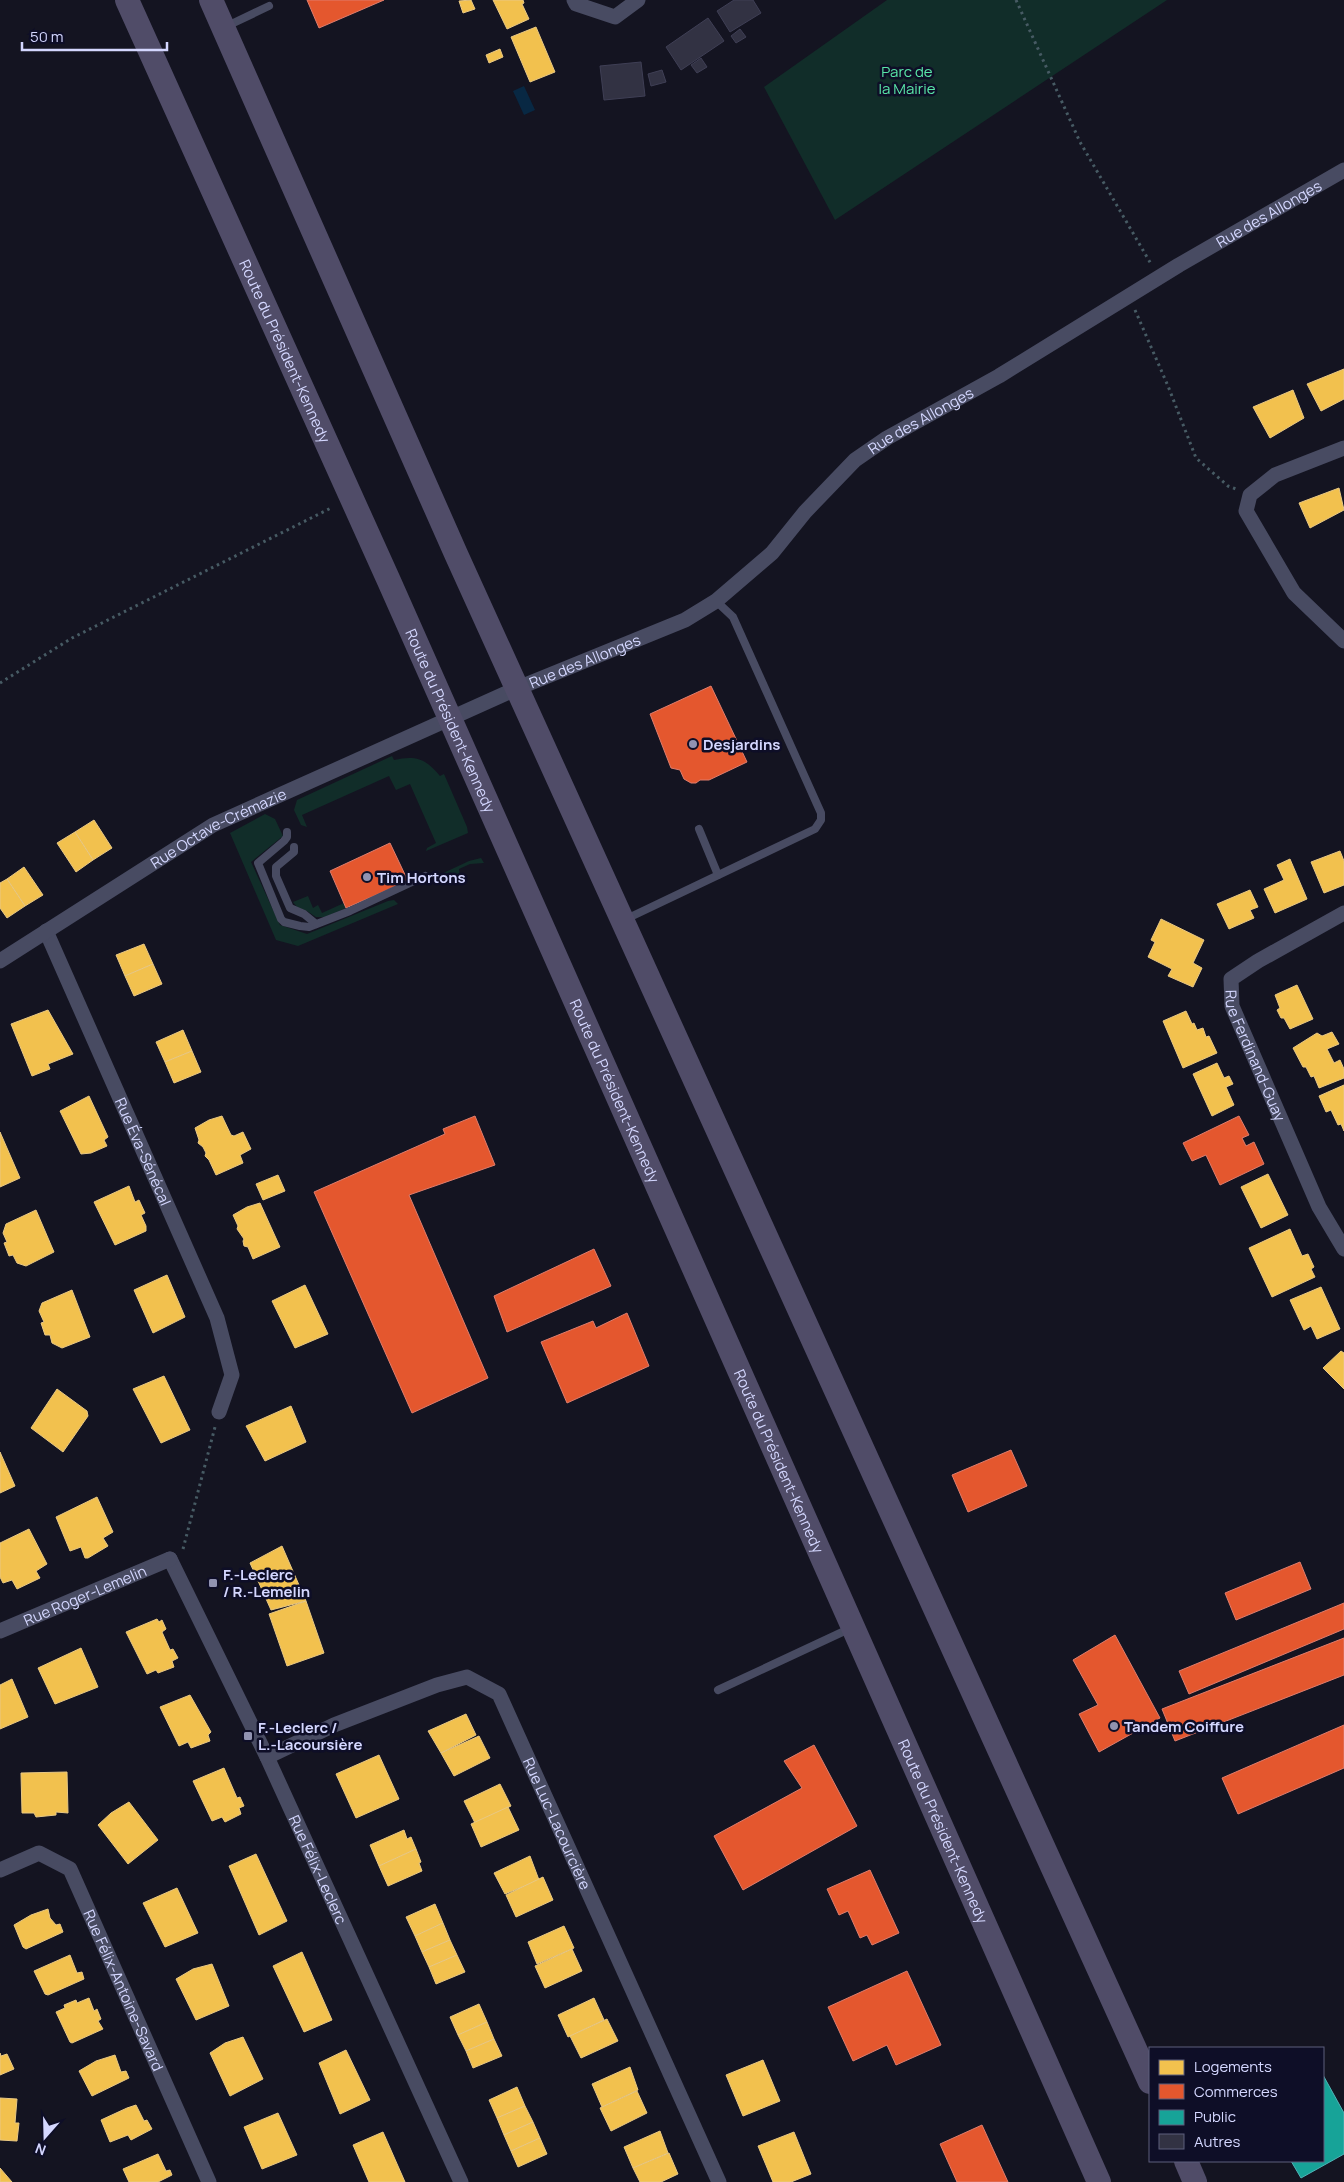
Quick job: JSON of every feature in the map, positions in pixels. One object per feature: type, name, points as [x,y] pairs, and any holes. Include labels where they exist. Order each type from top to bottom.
[{"type":"main road","name":"Route du Président-Kennedy","points":[[128,0],[352,498],[1099,2182]]},
{"type":"main road","points":[[211,0],[452,545],[1149,2080]]},
{"type":"main road","points":[[1186,2162],[1195,2182]]},
{"type":"street","points":[[574,0],[576,4],[615,16],[638,0]]},
{"type":"street","name":"Rue des Allonges","points":[[450,719],[518,688],[685,620],[716,601],[772,553],[805,512],[855,460],[887,438],[1000,376],[1158,278],[1344,170]]},
{"type":"street","points":[[1344,448],[1275,475],[1250,495],[1246,511],[1294,593],[1344,641]]},
{"type":"street","name":"Rue Octave-Crémazie","points":[[0,962],[213,825],[450,719]]},
{"type":"street","name":"Rue Ferdinand-Guay","points":[[1344,913],[1258,961],[1231,979],[1232,1006],[1319,1207],[1344,1250]]},
{"type":"street","name":"Rue Éva-Sénécal","points":[[46,931],[217,1318],[232,1375],[219,1412]]},
{"type":"street","name":"Rue Roger-Lemelin","points":[[0,1631],[175,1559]]},
{"type":"street","name":"Rue Félix-Leclerc","points":[[175,1559],[461,2182]]},
{"type":"street","name":"Rue Luc-Lacourcière","points":[[267,1756],[334,1725],[452,1681],[467,1677],[498,1694],[719,2182]]},
{"type":"street","name":"Rue Félix-Antoine-Savard","points":[[0,1870],[39,1853],[70,1869],[208,2182]]},
{"type":"lane","points":[[223,28],[269,6]]},
{"type":"lane","points":[[623,920],[815,829],[821,820],[821,813],[733,617],[716,601]]},
{"type":"lane","points":[[699,828],[718,875]]},
{"type":"lane","points":[[287,832],[284,842],[258,863],[258,868],[284,922],[309,927],[425,876]]},
{"type":"lane","points":[[294,847],[294,852],[276,867],[276,876],[290,908],[304,914],[316,924]]},
{"type":"lane","points":[[718,1690],[853,1627]]},
{"type":"path","points":[[1016,0],[1080,142],[1158,278]]},
{"type":"path","points":[[1129,296],[1168,386],[1196,458],[1228,486],[1250,495]]},
{"type":"path","points":[[0,683],[72,638],[232,556],[352,498]]},
{"type":"path","points":[[175,1559],[219,1412]]},
{"type":"green space","name":"Parc de la Mairie","points":[[887,0],[1167,0],[835,220],[764,87]]},
{"type":"green space","points":[[392,756],[394,760],[415,758],[425,762],[440,776],[444,774],[468,833],[426,851],[427,848],[436,843],[410,784],[396,790],[389,776],[302,815],[307,827],[301,825],[294,810],[297,800]]},
{"type":"green space","points":[[265,814],[275,819],[283,836],[251,862],[280,925],[307,934],[388,901],[394,900],[398,904],[298,946],[276,940],[230,833]]},
{"type":"green space","points":[[481,858],[484,863],[470,864],[459,869],[460,877],[438,885],[437,876],[469,861]]},
{"type":"green space","points":[[308,896],[313,908],[318,905],[322,913],[344,903],[346,908],[325,917],[316,917],[297,907],[293,902]]},
{"type":"water","points":[[524,86],[535,110],[524,115],[513,91]]},
{"type":"building: Logements","points":[[471,0],[475,9],[463,13],[459,1]]},
{"type":"building: Logements","points":[[493,0],[523,0],[524,3],[522,4],[529,19],[507,29]]},
{"type":"building: Logements","points":[[536,27],[555,72],[530,82],[511,37]]},
{"type":"building: Logements","points":[[500,49],[503,57],[489,63],[486,55]]},
{"type":"building: Logements","points":[[1344,369],[1344,399],[1321,411],[1307,384]]},
{"type":"building: Logements","points":[[1293,390],[1304,418],[1270,438],[1253,407]]},
{"type":"building: Logements","points":[[1339,488],[1344,510],[1310,528],[1299,503]]},
{"type":"building: Logements","points":[[94,820],[112,848],[93,860],[75,832]]},
{"type":"building: Logements","points":[[75,832],[93,860],[76,872],[57,843]]},
{"type":"building: Logements","points":[[1340,851],[1344,861],[1344,885],[1324,893],[1311,862]]},
{"type":"building: Logements","points":[[1290,859],[1307,899],[1275,913],[1264,889],[1284,880],[1277,865]]},
{"type":"building: Logements","points":[[24,867],[43,895],[25,906],[7,879]]},
{"type":"building: Logements","points":[[7,879],[25,906],[7,918],[0,908],[0,883]]},
{"type":"building: Logements","points":[[1250,890],[1258,907],[1250,910],[1254,918],[1229,929],[1217,904]]},
{"type":"building: Logements","points":[[1161,919],[1204,940],[1193,963],[1202,968],[1193,987],[1168,976],[1172,969],[1148,957],[1155,942],[1151,940]]},
{"type":"building: Logements","points":[[144,944],[153,964],[125,976],[116,955]]},
{"type":"building: Logements","points":[[153,964],[162,984],[134,996],[125,976]]},
{"type":"building: Logements","points":[[1297,985],[1313,1019],[1290,1029],[1277,1010],[1280,1008],[1275,995]]},
{"type":"building: Logements","points":[[48,1010],[73,1054],[48,1064],[50,1069],[32,1076],[11,1024]]},
{"type":"building: Logements","points":[[1186,1011],[1197,1030],[1203,1028],[1206,1037],[1209,1036],[1217,1053],[1183,1068],[1163,1021]]},
{"type":"building: Logements","points":[[183,1030],[192,1051],[165,1062],[156,1042]]},
{"type":"building: Logements","points":[[1332,1032],[1339,1044],[1327,1049],[1334,1063],[1340,1060],[1344,1069],[1344,1078],[1319,1088],[1314,1076],[1311,1077],[1306,1067],[1303,1067],[1293,1048],[1317,1033],[1322,1036]]},
{"type":"building: Logements","points":[[192,1051],[201,1072],[174,1083],[165,1062]]},
{"type":"building: Logements","points":[[1217,1063],[1224,1078],[1229,1076],[1233,1084],[1226,1087],[1234,1105],[1212,1116],[1193,1074]]},
{"type":"building: Logements","points":[[1344,1085],[1344,1131],[1341,1124],[1338,1125],[1331,1110],[1326,1112],[1319,1096]]},
{"type":"building: Logements","points":[[89,1096],[108,1137],[104,1140],[107,1146],[91,1153],[81,1154],[60,1111]]},
{"type":"building: Logements","points":[[222,1116],[231,1135],[234,1136],[243,1132],[251,1149],[240,1155],[243,1163],[216,1175],[205,1156],[206,1153],[203,1147],[198,1143],[199,1140],[195,1128],[209,1120]]},
{"type":"building: Logements","points":[[0,1132],[20,1178],[0,1187]]},
{"type":"building: Logements","points":[[1268,1174],[1288,1215],[1261,1228],[1241,1187]]},
{"type":"building: Logements","points":[[278,1175],[285,1191],[263,1200],[256,1184]]},
{"type":"building: Logements","points":[[129,1186],[135,1202],[139,1200],[145,1213],[141,1215],[146,1231],[115,1245],[94,1202]]},
{"type":"building: Logements","points":[[260,1203],[280,1247],[253,1259],[248,1247],[244,1246],[244,1239],[237,1229],[238,1226],[233,1215],[247,1207]]},
{"type":"building: Logements","points":[[36,1210],[54,1252],[26,1266],[17,1263],[13,1255],[9,1256],[4,1243],[7,1242],[3,1233],[6,1224]]},
{"type":"building: Logements","points":[[1290,1229],[1302,1256],[1308,1254],[1314,1267],[1311,1269],[1315,1277],[1272,1297],[1249,1248]]},
{"type":"building: Logements","points":[[167,1275],[185,1317],[153,1333],[134,1290]]},
{"type":"building: Logements","points":[[305,1285],[328,1334],[295,1348],[272,1301]]},
{"type":"building: Logements","points":[[1321,1287],[1340,1329],[1317,1339],[1311,1326],[1304,1330],[1290,1300]]},
{"type":"building: Logements","points":[[72,1290],[90,1337],[62,1348],[52,1343],[50,1335],[45,1335],[41,1323],[44,1322],[39,1311],[42,1303]]},
{"type":"building: Logements","points":[[1341,1351],[1344,1353],[1344,1389],[1323,1368]]},
{"type":"building: Logements","points":[[164,1376],[190,1430],[161,1443],[133,1389]]},
{"type":"building: Logements","points":[[57,1389],[87,1411],[88,1416],[63,1452],[31,1428]]},
{"type":"building: Logements","points":[[291,1406],[306,1442],[265,1461],[246,1426]]},
{"type":"building: Logements","points":[[0,1452],[15,1486],[0,1493]]},
{"type":"building: Logements","points":[[97,1497],[113,1532],[103,1538],[108,1546],[85,1558],[81,1547],[70,1551],[56,1517]]},
{"type":"building: Logements","points":[[29,1529],[47,1564],[36,1571],[40,1578],[17,1589],[12,1580],[3,1583],[0,1577],[0,1543]]},
{"type":"building: Logements","points":[[282,1546],[306,1601],[271,1610],[250,1563]]},
{"type":"building: Logements","points":[[306,1601],[324,1653],[287,1666],[269,1614]]},
{"type":"building: Logements","points":[[157,1619],[159,1622],[162,1620],[166,1629],[162,1632],[170,1650],[173,1649],[178,1658],[172,1661],[174,1667],[158,1673],[156,1670],[147,1674],[126,1632]]},
{"type":"building: Logements","points":[[81,1648],[98,1687],[55,1704],[38,1668]]},
{"type":"building: Logements","points":[[12,1679],[28,1717],[0,1729],[0,1685]]},
{"type":"building: Logements","points":[[190,1695],[211,1732],[208,1735],[210,1741],[191,1748],[188,1742],[179,1746],[160,1707]]},
{"type":"building: Logements","points":[[466,1714],[476,1735],[441,1753],[428,1731]]},
{"type":"building: Logements","points":[[479,1736],[490,1758],[454,1776],[441,1753]]},
{"type":"building: Logements","points":[[379,1755],[399,1799],[356,1818],[336,1774]]},
{"type":"building: Logements","points":[[224,1768],[237,1798],[240,1797],[244,1806],[239,1808],[241,1814],[225,1822],[222,1817],[212,1821],[193,1781]]},
{"type":"building: Logements","points":[[67,1772],[68,1813],[56,1812],[56,1815],[36,1817],[34,1813],[22,1813],[21,1773]]},
{"type":"building: Logements","points":[[500,1784],[511,1806],[475,1823],[464,1801]]},
{"type":"building: Logements","points":[[129,1802],[158,1840],[128,1864],[98,1825],[111,1813]]},
{"type":"building: Logements","points":[[508,1807],[519,1830],[481,1847],[471,1824]]},
{"type":"building: Logements","points":[[404,1830],[407,1839],[411,1837],[416,1849],[379,1866],[370,1845]]},
{"type":"building: Logements","points":[[416,1849],[422,1871],[388,1886],[379,1866]]},
{"type":"building: Logements","points":[[256,1854],[287,1921],[259,1935],[229,1866]]},
{"type":"building: Logements","points":[[530,1856],[539,1880],[505,1894],[494,1873]]},
{"type":"building: Logements","points":[[543,1877],[553,1900],[516,1917],[506,1895]]},
{"type":"building: Logements","points":[[177,1888],[198,1933],[165,1947],[143,1903]]},
{"type":"building: Logements","points":[[435,1904],[443,1923],[415,1936],[406,1917]]},
{"type":"building: Logements","points":[[48,1909],[50,1918],[56,1925],[60,1924],[63,1932],[26,1949],[23,1947],[14,1925],[31,1915]]},
{"type":"building: Logements","points":[[443,1923],[450,1940],[422,1952],[415,1936]]},
{"type":"building: Logements","points":[[564,1926],[574,1948],[537,1964],[528,1942]]},
{"type":"building: Logements","points":[[450,1940],[457,1955],[429,1967],[422,1952]]},
{"type":"building: Logements","points":[[572,1949],[582,1971],[545,1988],[535,1966]]},
{"type":"building: Logements","points":[[302,1952],[332,2020],[304,2032],[273,1966]]},
{"type":"building: Logements","points":[[70,1955],[77,1973],[82,1972],[84,1979],[48,1995],[45,1994],[34,1971]]},
{"type":"building: Logements","points":[[457,1955],[465,1972],[436,1984],[429,1967]]},
{"type":"building: Logements","points":[[212,1964],[229,2006],[196,2020],[176,1979],[193,1969]]},
{"type":"building: Logements","points":[[89,1998],[94,2011],[97,2009],[101,2019],[98,2021],[103,2029],[72,2043],[56,2012],[65,2008],[64,2005],[76,2000],[77,2003]]},
{"type":"building: Logements","points":[[594,1998],[604,2020],[568,2037],[558,2015]]},
{"type":"building: Logements","points":[[479,2004],[487,2022],[458,2035],[450,2017]]},
{"type":"building: Logements","points":[[607,2019],[618,2041],[581,2058],[570,2036]]},
{"type":"building: Logements","points":[[487,2022],[494,2039],[466,2051],[458,2035]]},
{"type":"building: Logements","points":[[243,2037],[263,2079],[230,2096],[210,2053],[225,2043]]},
{"type":"building: Logements","points":[[494,2039],[502,2056],[473,2068],[466,2051]]},
{"type":"building: Logements","points":[[346,2050],[370,2100],[340,2114],[319,2063]]},
{"type":"building: Logements","points":[[0,2053],[1,2056],[7,2054],[14,2069],[0,2075]]},
{"type":"building: Logements","points":[[115,2055],[121,2072],[126,2071],[129,2078],[92,2096],[79,2071],[96,2061]]},
{"type":"building: Logements","points":[[763,2060],[780,2101],[743,2116],[726,2075]]},
{"type":"building: Logements","points":[[630,2067],[638,2090],[602,2107],[592,2084]]},
{"type":"building: Logements","points":[[517,2087],[525,2106],[497,2118],[489,2100]]},
{"type":"building: Logements","points":[[637,2091],[647,2113],[611,2131],[600,2108]]},
{"type":"building: Logements","points":[[0,2098],[17,2099],[15,2123],[19,2123],[17,2141],[0,2140]]},
{"type":"building: Logements","points":[[136,2105],[144,2121],[147,2120],[152,2129],[131,2140],[128,2135],[110,2142],[101,2120]]},
{"type":"building: Logements","points":[[525,2106],[533,2122],[504,2135],[497,2118]]},
{"type":"building: Logements","points":[[278,2113],[297,2155],[262,2169],[244,2127]]},
{"type":"building: Logements","points":[[533,2122],[540,2138],[511,2151],[504,2135]]},
{"type":"building: Logements","points":[[660,2131],[668,2153],[633,2168],[624,2147]]},
{"type":"building: Logements","points":[[383,2132],[405,2182],[369,2182],[353,2145]]},
{"type":"building: Logements","points":[[794,2132],[811,2174],[791,2182],[773,2182],[758,2146]]},
{"type":"building: Logements","points":[[540,2138],[547,2154],[518,2167],[511,2151]]},
{"type":"building: Logements","points":[[669,2153],[678,2174],[661,2182],[640,2182],[633,2168]]},
{"type":"building: Logements","points":[[158,2154],[166,2171],[170,2170],[172,2175],[158,2182],[129,2182],[123,2169]]},
{"type":"building: Logements","points":[[0,2168],[12,2182],[0,2182]]},
{"type":"building: Commerces","points":[[307,0],[384,0],[319,28]]},
{"type":"building: Commerces","points":[[711,686],[747,762],[709,780],[691,783],[684,779],[680,770],[671,768],[650,714]]},
{"type":"building: Commerces","points":[[390,843],[408,881],[346,908],[330,871]]},
{"type":"building: Commerces","points":[[475,1116],[495,1165],[409,1195],[488,1378],[412,1413],[314,1192],[445,1134],[443,1129]]},
{"type":"building: Commerces","points":[[1239,1116],[1249,1135],[1242,1138],[1246,1146],[1254,1142],[1264,1164],[1220,1185],[1206,1155],[1192,1161],[1183,1143]]},
{"type":"building: Commerces","points":[[594,1249],[611,1286],[507,1332],[494,1296]]},
{"type":"building: Commerces","points":[[627,1313],[649,1366],[567,1403],[541,1342],[593,1321],[596,1328]]},
{"type":"building: Commerces","points":[[1011,1450],[1027,1486],[968,1512],[952,1475]]},
{"type":"building: Commerces","points":[[1300,1562],[1311,1589],[1236,1620],[1225,1593]]},
{"type":"building: Commerces","points":[[1344,1603],[1344,1629],[1189,1694],[1179,1671]]},
{"type":"building: Commerces","points":[[1115,1635],[1160,1718],[1099,1752],[1079,1714],[1098,1705],[1073,1660]]},
{"type":"building: Commerces","points":[[1344,1638],[1344,1675],[1175,1741],[1162,1709]]},
{"type":"building: Commerces","points":[[1344,1725],[1344,1768],[1238,1814],[1222,1778]]},
{"type":"building: Commerces","points":[[814,1745],[857,1826],[743,1890],[714,1836],[802,1788],[784,1761]]},
{"type":"building: Commerces","points":[[870,1870],[899,1933],[872,1945],[867,1935],[860,1938],[848,1911],[839,1915],[827,1889]]},
{"type":"building: Commerces","points":[[907,1971],[941,2045],[896,2065],[887,2045],[853,2061],[828,2007]]},
{"type":"building: Commerces","points":[[982,2125],[1008,2182],[957,2182],[940,2144]]},
{"type":"building: Public","points":[[1324,2077],[1344,2113],[1344,2154],[1301,2178],[1292,2162],[1324,2162]]},
{"type":"building: Autres","points":[[734,0],[753,0],[761,13],[730,32],[717,11]]},
{"type":"building: Autres","points":[[708,18],[724,41],[681,70],[666,47]]},
{"type":"building: Autres","points":[[740,29],[746,37],[736,43],[731,36]]},
{"type":"building: Autres","points":[[701,58],[707,67],[697,73],[691,65]]},
{"type":"building: Autres","points":[[641,62],[645,96],[604,100],[600,66]]},
{"type":"building: Autres","points":[[662,70],[666,82],[651,86],[648,74]]},
{"type":"place","name":"Desjardins","points":[[693,744]]},
{"type":"place","name":"Tim Hortons","points":[[367,877]]},
{"type":"place","name":"F.-Leclerc / R.-Lemelin","points":[[213,1583]]},
{"type":"place","name":"Tandem Coiffure","points":[[1114,1726]]},
{"type":"place","name":"F.-Leclerc / L.-Lacoursière","points":[[248,1736]]}]
